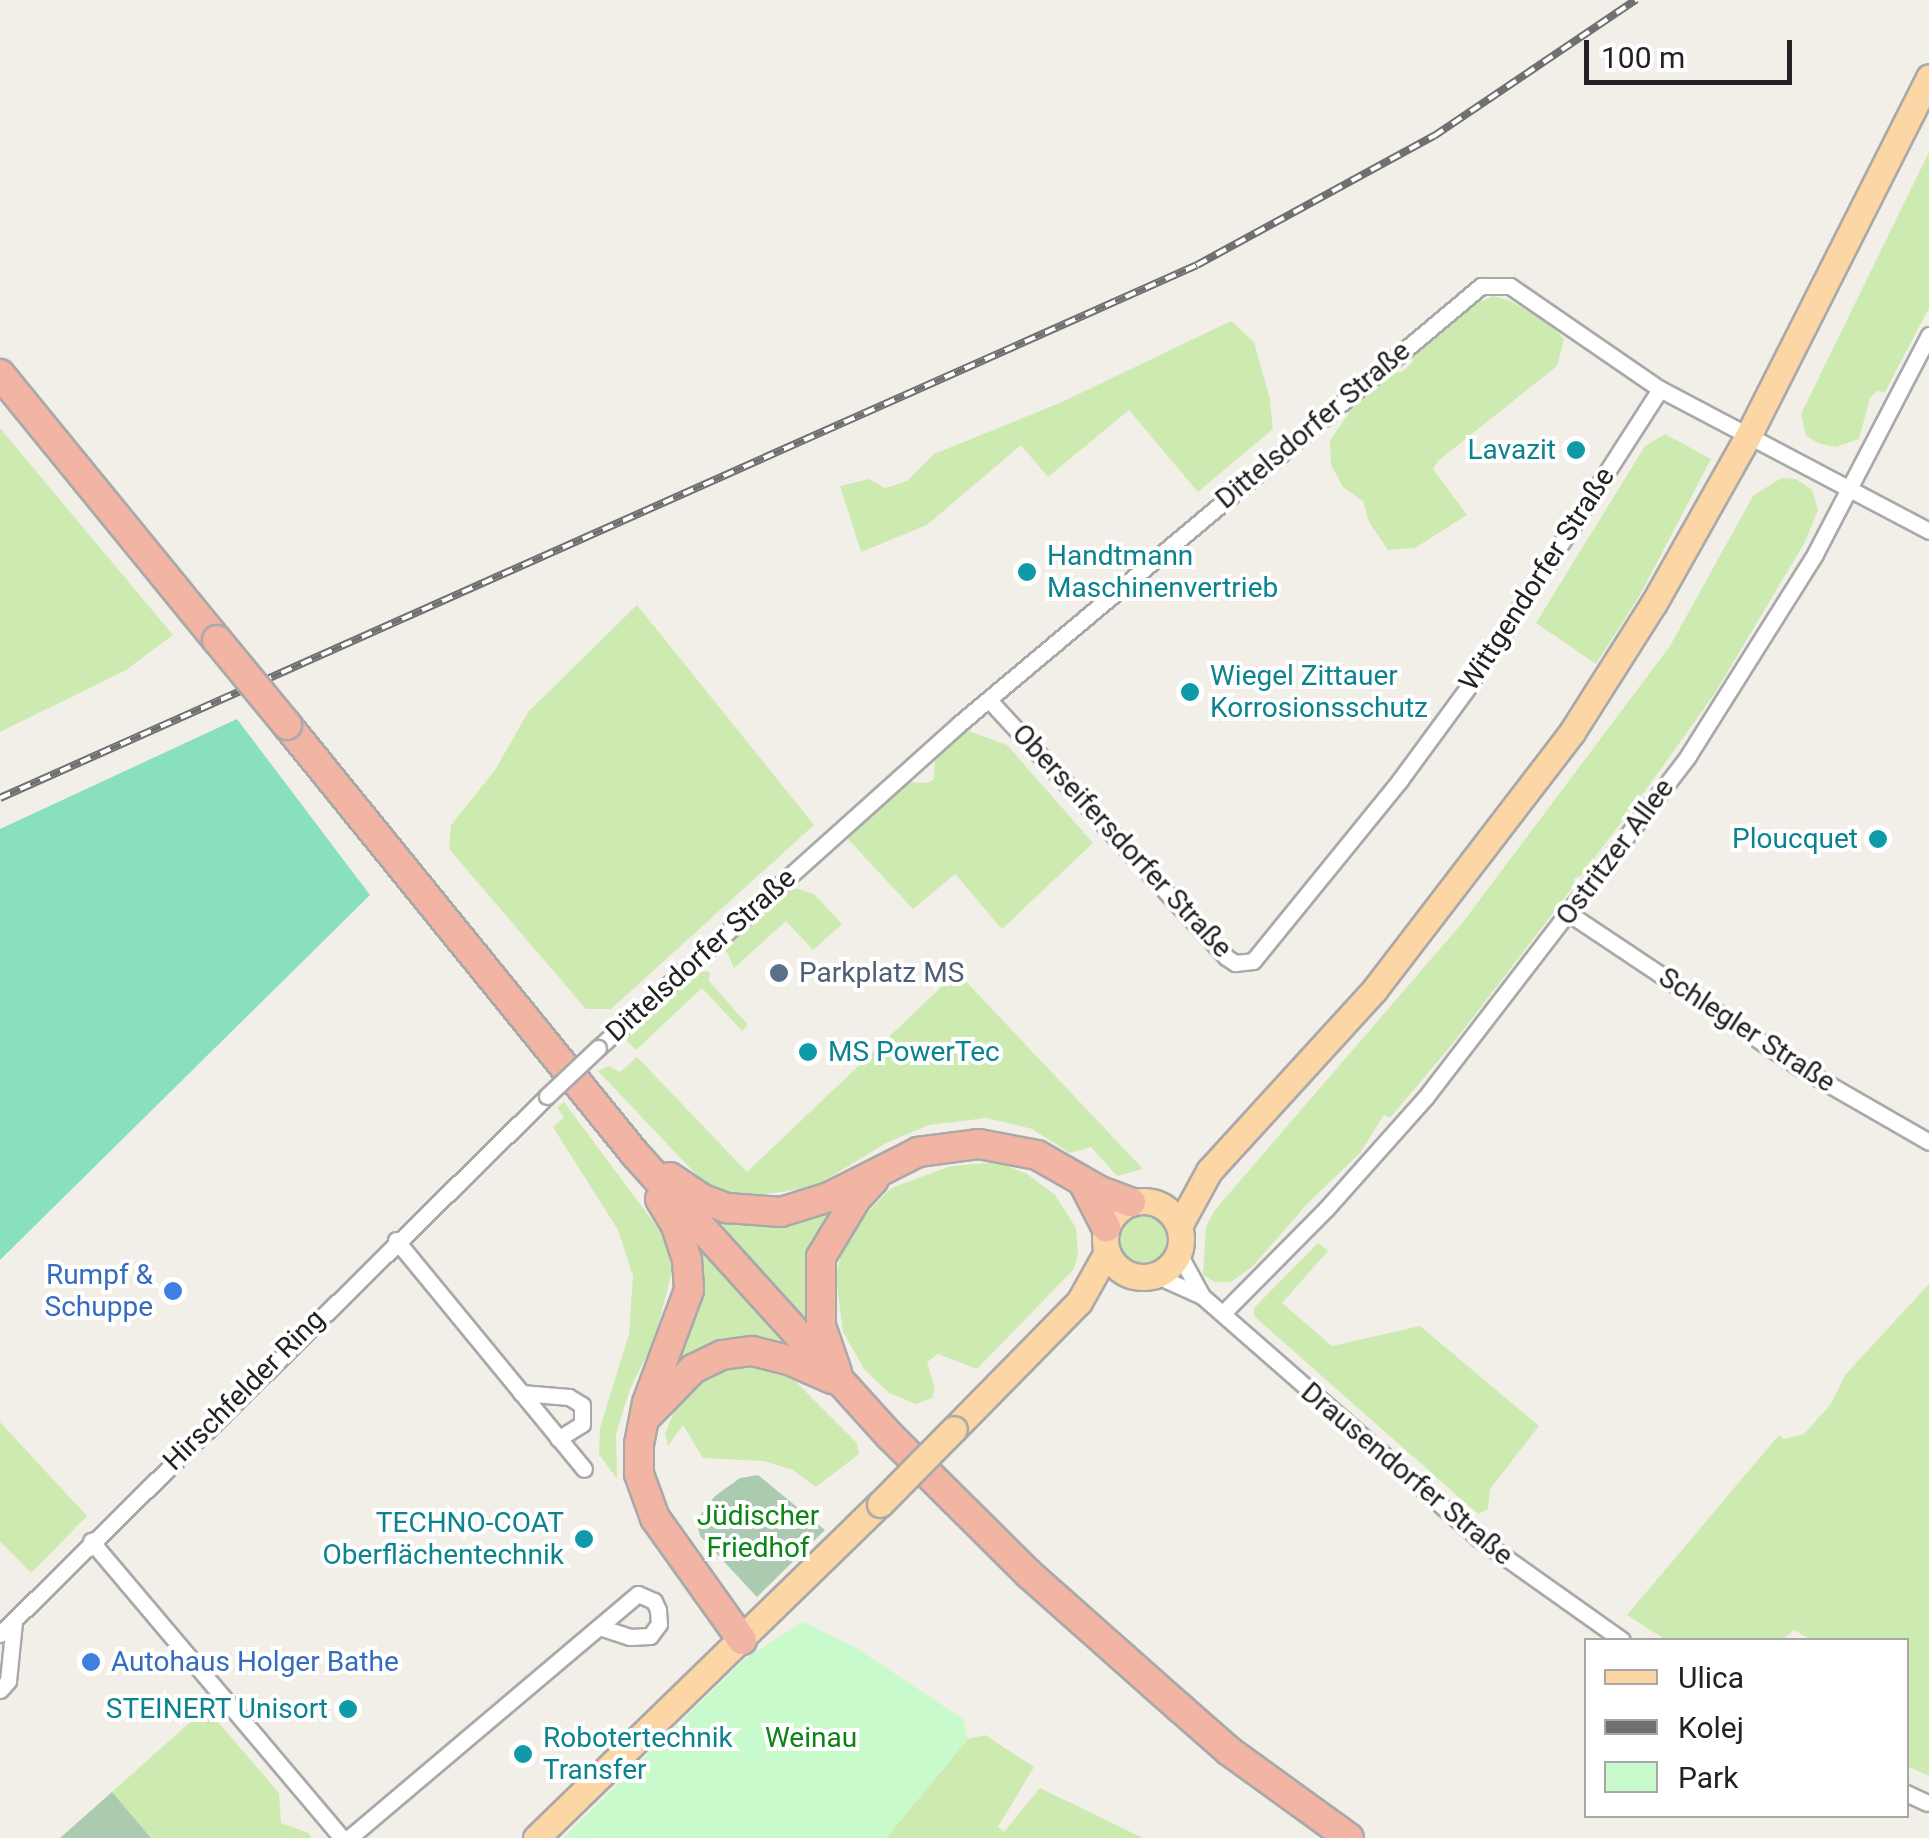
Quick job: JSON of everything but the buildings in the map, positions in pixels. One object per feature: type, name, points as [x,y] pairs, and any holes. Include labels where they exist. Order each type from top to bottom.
[{"type":"highway","points":[[0,374],[634,1154],[841,1382],[1042,1586],[1229,1751],[1349,1838]]},
{"type":"highway","points":[[634,1154],[702,1199],[742,1210],[781,1212],[811,1204],[918,1152],[958,1144],[1000,1145],[1050,1161],[1082,1181],[1144,1203]]},
{"type":"highway","points":[[634,1154],[676,1226],[687,1260],[689,1290],[644,1420],[640,1474],[655,1518],[742,1640]]},
{"type":"highway","points":[[841,1382],[821,1326],[822,1257],[856,1199],[888,1165]]},
{"type":"highway","points":[[1082,1181],[1106,1240]]},
{"type":"highway","points":[[644,1420],[693,1369],[722,1355],[752,1352],[789,1360],[841,1382]]},
{"type":"main road","points":[[536,1838],[880,1504],[1079,1302],[1128,1274],[1155,1274],[1167,1268],[1209,1171],[1375,988],[1572,732],[1654,604],[1748,436],[1929,77]]},
{"type":"main road","points":[[1079,1302],[1116,1212],[1144,1203],[1209,1171]]},
{"type":"main road","points":[[1144,1203],[1179,1239]]},
{"type":"main road","points":[[1106,1240],[1128,1274]]},
{"type":"street","name":"Dittelsdorfer Straße","points":[[547,1096],[990,700],[1481,286],[1510,286],[1660,388],[1929,531]]},
{"type":"street","name":"Ostritzer Allee","points":[[1223,1313],[1326,1209],[1425,1098],[1688,756],[1777,618],[1850,490],[1929,335]]},
{"type":"street","name":"Wittgendorfer Straße","points":[[1261,955],[1472,682],[1660,388]]},
{"type":"street","name":"Oberseifersdorfer Straße","points":[[990,700],[1226,957],[1244,964],[1261,955]]},
{"type":"street","name":"Schlegler Straße","points":[[1568,913],[1798,1066],[1929,1142]]},
{"type":"street","name":"Hirschfelder Ring","points":[[0,1634],[396,1240],[547,1096]]},
{"type":"street","name":"Drausendorfer Straße","points":[[1179,1239],[1202,1296]]},
{"type":"street","points":[[396,1240],[584,1469]]},
{"type":"street","name":"Drausendorfer Straße","points":[[1155,1274],[1202,1296],[1478,1538],[1619,1638]]},
{"type":"street","points":[[522,1393],[569,1397],[582,1405],[582,1424],[558,1439]]},
{"type":"street","points":[[91,1540],[345,1838],[600,1627]]},
{"type":"street","points":[[0,1690],[8,1681],[15,1618]]},
{"type":"green space","points":[[1929,152],[1929,308],[1885,392],[1877,391],[1870,398],[1859,439],[1836,447],[1820,444],[1806,436],[1801,414]]},
{"type":"green space","points":[[1493,296],[1511,301],[1551,325],[1564,339],[1557,366],[1433,469],[1467,515],[1415,548],[1388,550],[1369,522],[1363,501],[1343,487],[1331,465],[1330,440],[1361,396],[1391,371],[1402,372],[1413,362],[1413,352],[1463,309]]},
{"type":"green space","points":[[1231,321],[1254,342],[1270,399],[1273,429],[1198,492],[1129,410],[1048,477],[1021,445],[927,525],[861,552],[840,486],[869,479],[885,488],[907,481],[934,454],[1062,402]]},
{"type":"green space","points":[[0,428],[173,635],[126,670],[0,732]]},
{"type":"green space","points":[[1665,434],[1711,459],[1640,595],[1596,664],[1536,623],[1645,446]]},
{"type":"green space","points":[[1781,478],[1796,479],[1812,490],[1818,510],[1805,542],[1715,693],[1656,776],[1581,876],[1573,879],[1576,883],[1454,1042],[1390,1118],[1384,1115],[1360,1153],[1308,1203],[1252,1267],[1231,1282],[1215,1282],[1203,1275],[1206,1227],[1214,1211],[1463,922],[1670,646],[1753,496]]},
{"type":"green space","points":[[637,605],[814,825],[611,1009],[586,1009],[449,849],[451,825],[495,770],[528,712]]},
{"type":"green space","points":[[237,719],[370,895],[0,1260],[0,829]]},
{"type":"green space","points":[[964,729],[1007,745],[1093,843],[1002,929],[955,874],[913,909],[846,837],[905,782],[928,783],[934,779],[935,761]]},
{"type":"green space","points":[[788,886],[814,894],[842,924],[813,950],[786,921],[734,968],[724,946]]},
{"type":"green space","points":[[695,970],[710,972],[709,981],[748,1025],[742,1031],[702,988],[636,1050],[625,1039]]},
{"type":"green space","points":[[957,972],[1143,1169],[1117,1176],[1091,1147],[1070,1153],[1032,1129],[987,1118],[929,1125],[886,1143],[814,1187],[747,1197],[706,1185],[598,1071],[609,1066],[620,1072],[637,1057],[747,1172]]},
{"type":"green space","points":[[564,1102],[666,1239],[672,1272],[654,1341],[630,1389],[616,1434],[617,1479],[599,1454],[600,1428],[629,1334],[633,1276],[618,1230],[553,1127],[564,1117],[557,1108]]},
{"type":"green space","points":[[998,1162],[1027,1174],[1055,1195],[1076,1228],[1078,1255],[1073,1270],[977,1369],[938,1354],[927,1362],[935,1389],[932,1398],[916,1404],[889,1393],[864,1369],[843,1332],[836,1277],[842,1249],[863,1217],[891,1188],[951,1166]]},
{"type":"green space","points":[[840,1200],[816,1334],[712,1213]]},
{"type":"green space","points":[[1141,1211],[1162,1219],[1170,1240],[1162,1261],[1141,1269],[1120,1261],[1112,1240],[1120,1219]]},
{"type":"green space","points":[[1318,1243],[1328,1251],[1282,1303],[1332,1346],[1420,1326],[1539,1426],[1490,1489],[1488,1509],[1478,1514],[1254,1316],[1254,1308]]},
{"type":"green space","points":[[697,1244],[784,1345],[663,1383],[693,1246]]},
{"type":"green space","points":[[1929,1284],[1929,1776],[1909,1767],[1909,1638],[1808,1638],[1794,1630],[1784,1638],[1663,1638],[1627,1615],[1779,1435],[1784,1439],[1804,1434],[1831,1404],[1845,1375]]},
{"type":"green space","points":[[735,1365],[757,1365],[795,1381],[857,1443],[859,1454],[816,1487],[793,1470],[764,1461],[703,1458],[683,1425],[668,1446],[665,1434],[681,1394],[706,1376]]},
{"type":"green space","points":[[0,1422],[87,1516],[31,1573],[0,1541]]},
{"type":"green space","name":"Jüdischer Friedhof","points":[[758,1475],[825,1530],[757,1597],[700,1536],[698,1518],[715,1496],[740,1478]]},
{"type":"green space","name":"Weinau","points":[[803,1622],[858,1649],[963,1719],[968,1739],[886,1838],[563,1838],[747,1657]]},
{"type":"green space","points":[[206,1708],[279,1793],[281,1823],[309,1833],[311,1838],[151,1838],[112,1792]]},
{"type":"green space","points":[[985,1735],[1034,1767],[998,1827],[1004,1832],[1040,1788],[1143,1838],[886,1838],[968,1739]]},
{"type":"green space","points":[[112,1792],[151,1838],[60,1838]]},
{"type":"railway","points":[[0,798],[1197,265],[1434,136],[1636,0]]},
{"type":"place","name":"Lavazit","points":[[1576,450]]},
{"type":"place","name":"Handtmann Maschinenvertrieb","points":[[1027,572]]},
{"type":"place","name":"Wiegel Zittauer Korrosionsschutz","points":[[1190,692]]},
{"type":"place","name":"Ploucquet","points":[[1878,839]]},
{"type":"place","name":"Parkplatz MS","points":[[779,973]]},
{"type":"place","name":"MS PowerTec","points":[[808,1052]]},
{"type":"place","name":"Rumpf & Schuppe","points":[[173,1291]]},
{"type":"place","name":"TECHNO-COAT Oberflächentechnik","points":[[584,1539]]},
{"type":"place","name":"Autohaus Holger Bathe","points":[[91,1662]]},
{"type":"place","name":"STEINERT Unisort","points":[[348,1709]]},
{"type":"place","name":"Robotertechnik Transfer","points":[[523,1754]]}]
